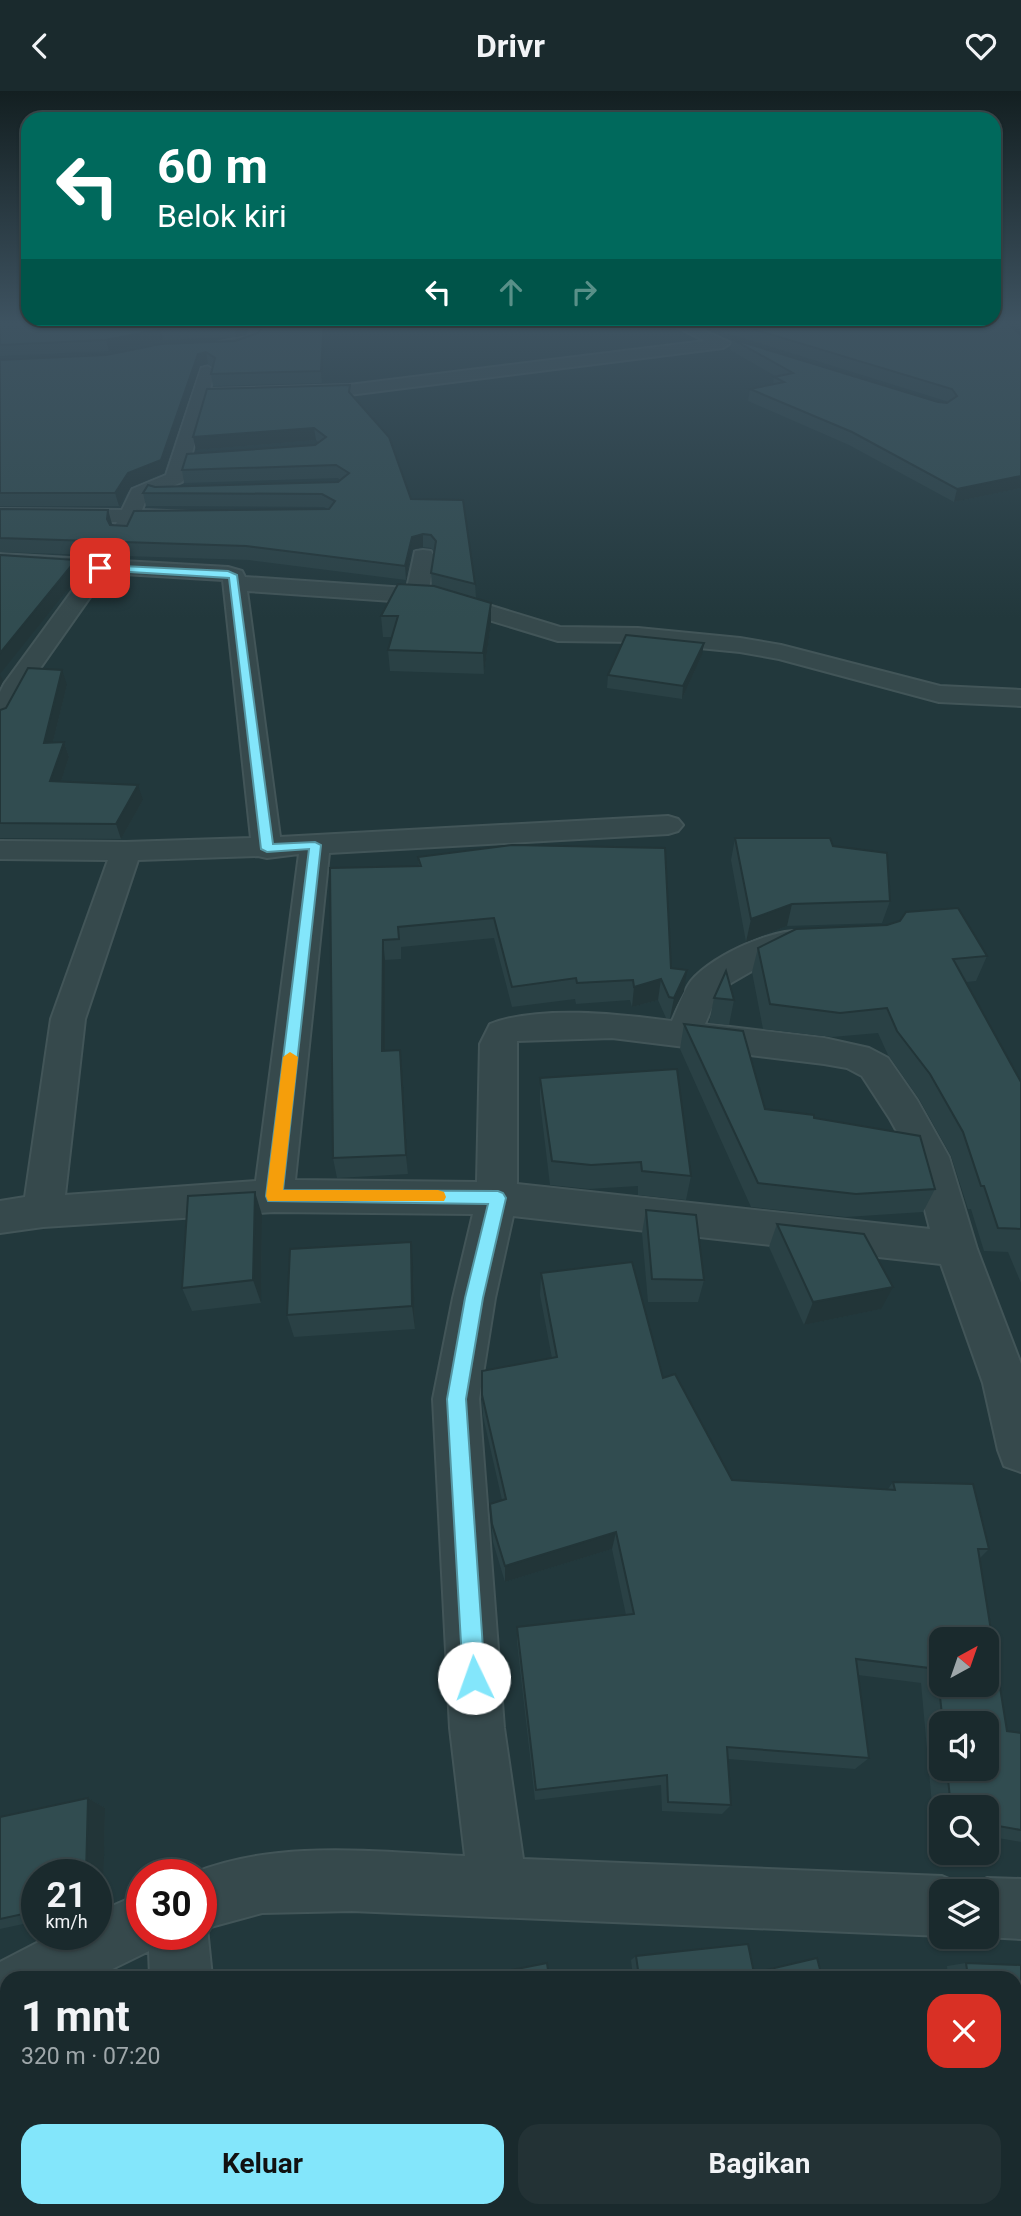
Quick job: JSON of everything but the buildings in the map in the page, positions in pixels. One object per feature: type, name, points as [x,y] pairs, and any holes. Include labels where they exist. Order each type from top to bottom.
[{"type":"street","points":[[0,716],[17,684],[108,568],[127,516],[139,493],[175,478],[193,420]]},
{"type":"street","points":[[180,460],[207,458]]},
{"type":"street","points":[[139,493],[190,491]]},
{"type":"street","points":[[0,516],[206,516]]},
{"type":"street","points":[[417,596],[423,556]]},
{"type":"street","points":[[0,561],[234,576],[267,849]]},
{"type":"street","points":[[234,583],[438,597],[558,634],[638,635],[740,645],[781,652],[939,694],[1021,698]]},
{"type":"street","points":[[0,851],[267,849],[668,825]]},
{"type":"street","points":[[274,1196],[315,845]]},
{"type":"street","points":[[43,1211],[68,1019],[126,851]]},
{"type":"street","points":[[684,1033],[705,988],[719,975],[775,943],[840,938]]},
{"type":"street","points":[[498,1888],[477,1728],[456,1399],[474,1298],[498,1198],[498,1044],[502,1033],[515,1028],[612,1026],[824,1051],[856,1057],[875,1067],[904,1110],[930,1157],[956,1249],[1006,1383],[1021,1450]]},
{"type":"street","points":[[0,1217],[43,1211],[274,1196],[498,1198],[956,1249]]},
{"type":"street","points":[[217,1896],[262,1884],[352,1881],[929,1905]]},
{"type":"street","points":[[999,1908],[1021,1909]]},
{"type":"street","points":[[43,1971],[126,1931]]},
{"type":"street","points":[[180,1950],[181,1971]]},
{"type":"slow traffic","points":[[290,1057],[274,1196],[438,1197]]},
{"type":"route","points":[[100,568],[234,576],[267,849],[315,845],[274,1196],[498,1198],[474,1298],[456,1399],[474,1678]]}]
